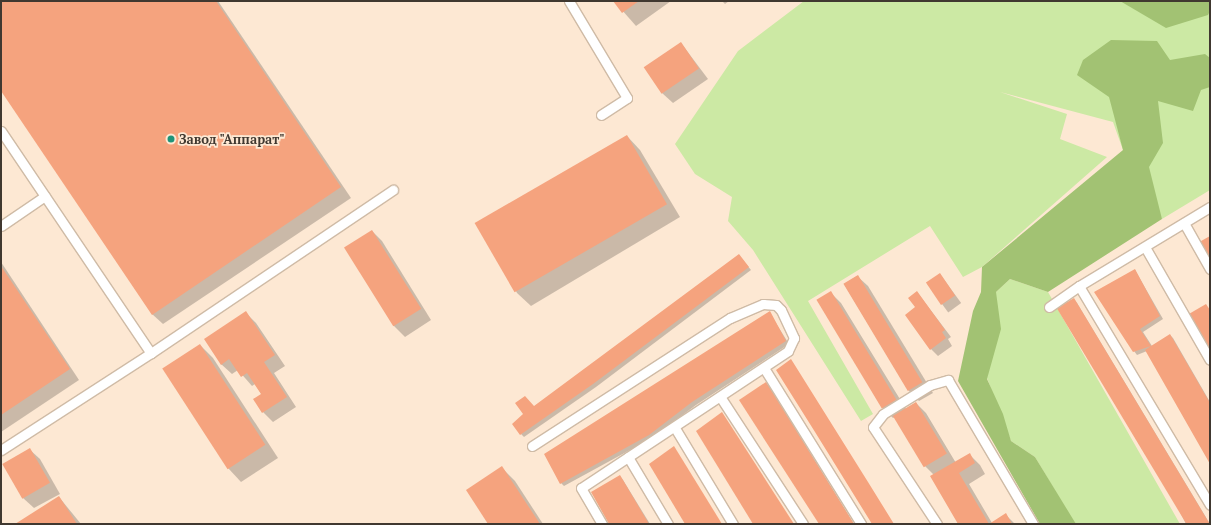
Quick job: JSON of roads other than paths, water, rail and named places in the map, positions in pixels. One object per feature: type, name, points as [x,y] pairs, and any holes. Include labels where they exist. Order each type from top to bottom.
[{"type":"lane","points":[[569,1],[627,98],[601,115]]},
{"type":"lane","points":[[1,131],[151,353]]},
{"type":"lane","points":[[1,450],[151,353],[393,190]]},
{"type":"lane","points":[[1,226],[45,196]]},
{"type":"lane","points":[[1049,307],[1079,286],[1210,207]]},
{"type":"lane","points":[[1184,223],[1210,269]]},
{"type":"lane","points":[[1145,247],[1210,360]]},
{"type":"lane","points":[[1079,286],[1210,505]]},
{"type":"lane","points":[[532,446],[730,318],[770,304],[781,310],[794,338],[788,351],[721,398],[581,488],[602,524]]},
{"type":"lane","points":[[764,368],[861,524]]},
{"type":"lane","points":[[937,524],[874,427],[883,414],[930,386],[948,380],[1032,524]]},
{"type":"lane","points":[[721,398],[803,524]]},
{"type":"lane","points":[[675,428],[733,524]]},
{"type":"lane","points":[[628,458],[668,524]]},
{"type":"place","name":"Завод \"Аппарат\"","points":[[171,139]]}]
